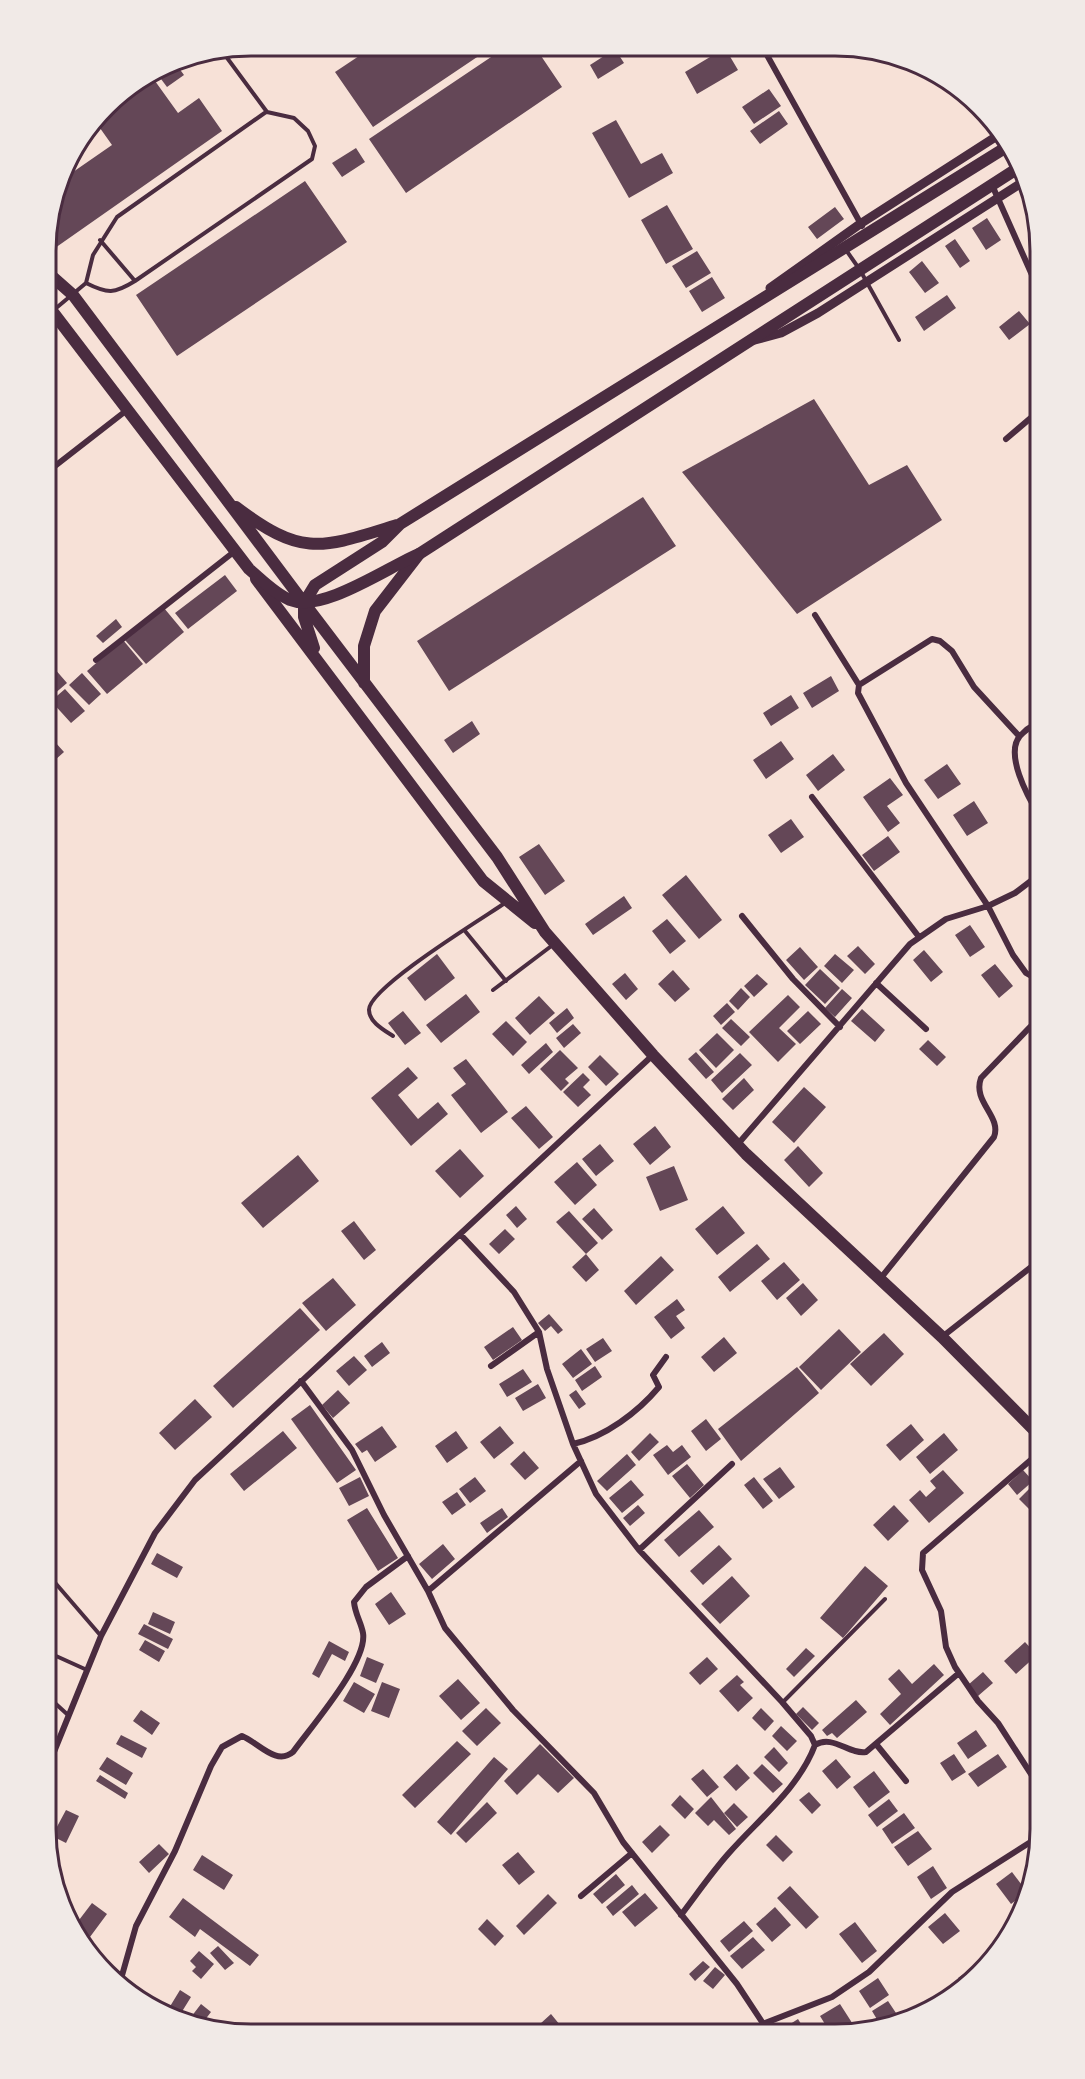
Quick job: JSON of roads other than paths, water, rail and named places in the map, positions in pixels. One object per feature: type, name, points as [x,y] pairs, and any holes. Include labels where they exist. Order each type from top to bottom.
[{"type":"main road","points":[[224,497],[259,524],[288,540],[303,544],[347,542],[400,524],[844,248],[864,229],[1001,150]]},
{"type":"main road","points":[[249,569],[277,593],[292,601],[304,603],[352,587],[419,554],[748,342],[864,276],[1012,172]]},
{"type":"main road","points":[[56,280],[73,295],[496,857],[555,944],[653,1055],[738,1145],[942,1337],[1029,1425]]},
{"type":"main road","points":[[56,316],[483,881],[545,932]]},
{"type":"main road","points":[[322,666],[309,637],[304,603],[315,585],[382,542],[400,524]]},
{"type":"main road","points":[[364,683],[364,646],[375,611],[419,554]]},
{"type":"street","points":[[767,56],[864,229]]},
{"type":"street","points":[[746,309],[780,281],[864,229],[994,138]]},
{"type":"street","points":[[992,185],[1030,268]]},
{"type":"street","points":[[864,276],[1018,185]]},
{"type":"street","points":[[56,465],[127,410]]},
{"type":"street","points":[[1006,439],[1030,419]]},
{"type":"street","points":[[96,660],[235,551]]},
{"type":"street","points":[[814,615],[859,685],[858,693],[906,783],[988,906],[1001,936],[1021,967],[1030,973]]},
{"type":"street","points":[[859,685],[932,639],[940,641],[952,651],[974,687],[1019,736]]},
{"type":"street","points":[[1030,729],[1019,736],[1015,744],[1018,773],[1030,796]]},
{"type":"street","points":[[812,797],[919,937]]},
{"type":"street","points":[[738,1145],[910,944],[946,919],[988,906],[1015,893],[1030,882]]},
{"type":"street","points":[[742,916],[793,979],[840,1027]]},
{"type":"street","points":[[876,983],[926,1029]]},
{"type":"street","points":[[879,1279],[994,1137],[996,1131],[994,1122],[979,1096],[978,1086],[981,1078],[1030,1028]]},
{"type":"street","points":[[56,1747],[102,1636],[155,1533],[195,1480],[653,1055]]},
{"type":"street","points":[[460,1234],[514,1292],[539,1332],[547,1369],[573,1444],[597,1494],[639,1550],[782,1702],[811,1736],[814,1744],[809,1761],[784,1794],[729,1854],[681,1915]]},
{"type":"street","points":[[942,1337],[1029,1268]]},
{"type":"street","points":[[491,1366],[539,1332]]},
{"type":"street","points":[[573,1444],[600,1434],[642,1404],[659,1387],[653,1375],[666,1357]]},
{"type":"street","points":[[301,1381],[352,1450],[384,1515],[429,1591],[446,1628],[513,1710],[594,1793],[632,1853],[737,1984],[764,2022]]},
{"type":"street","points":[[429,1591],[581,1461]]},
{"type":"street","points":[[1029,1461],[923,1553],[922,1570],[941,1611],[946,1647],[959,1673],[978,1701],[998,1723],[1029,1771]]},
{"type":"street","points":[[639,1550],[732,1464]]},
{"type":"street","points":[[122,1975],[136,1926],[175,1851],[211,1766],[222,1747],[242,1736],[278,1758],[286,1758],[293,1752],[338,1692],[355,1661],[363,1633],[355,1615],[354,1602],[366,1587],[408,1556]]},
{"type":"street","points":[[814,1744],[837,1743],[859,1753],[866,1752],[959,1673]]},
{"type":"street","points":[[876,1744],[906,1781]]},
{"type":"street","points":[[760,2024],[832,1997],[869,1972],[952,1892],[1029,1843]]},
{"type":"street","points":[[581,1896],[632,1853]]},
{"type":"lane","points":[[86,283],[104,292],[123,288],[312,159],[315,146],[308,131],[294,118],[267,112],[226,57]]},
{"type":"lane","points":[[56,308],[86,283],[90,261],[100,240],[117,216],[267,112]]},
{"type":"lane","points":[[100,240],[135,281]]},
{"type":"lane","points":[[844,248],[864,276],[899,340]]},
{"type":"lane","points":[[393,1036],[375,1023],[369,1011],[371,1001],[405,971],[508,901]]},
{"type":"lane","points":[[465,931],[506,981]]},
{"type":"lane","points":[[493,990],[555,944]]},
{"type":"lane","points":[[56,1584],[102,1636]]},
{"type":"lane","points":[[782,1702],[885,1599]]},
{"type":"lane","points":[[56,1656],[87,1671]]},
{"type":"lane","points":[[56,1704],[69,1716]]}]
